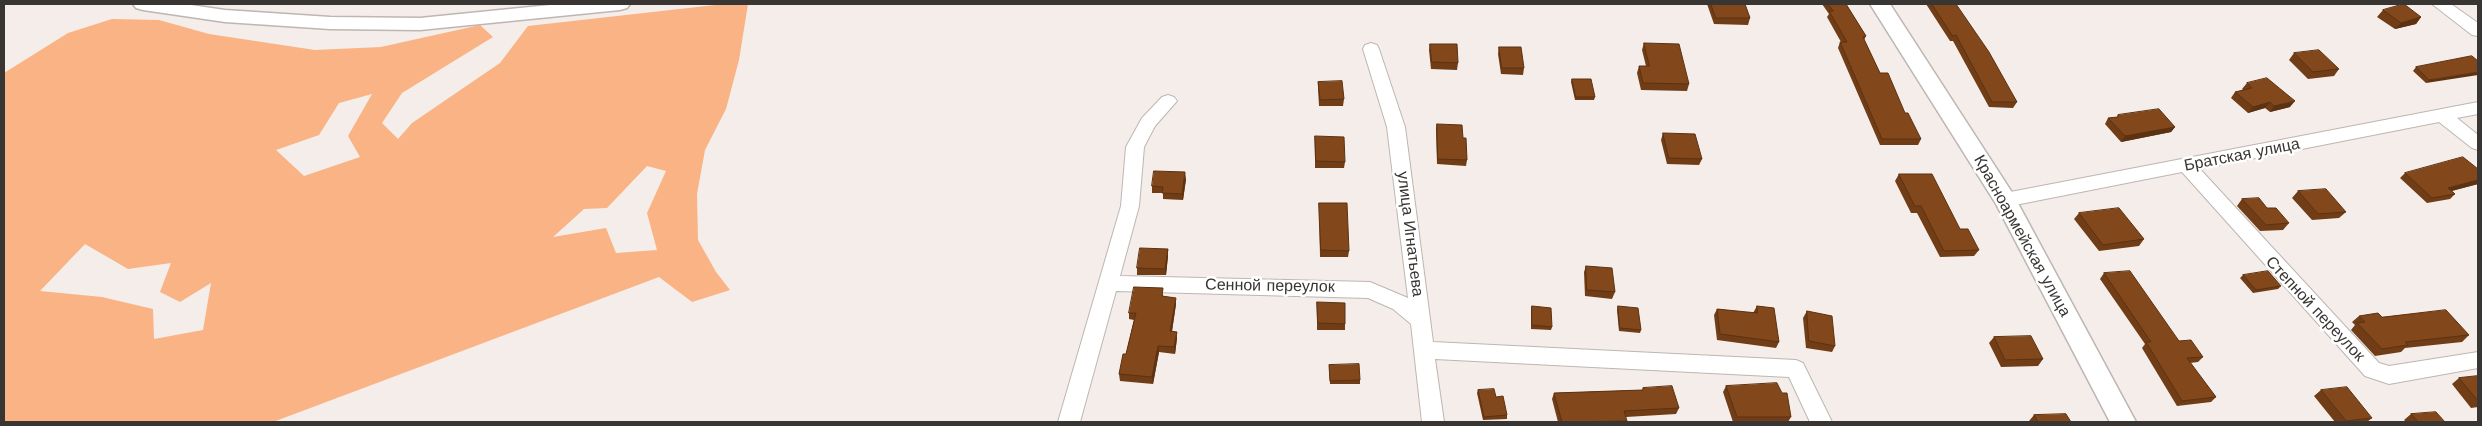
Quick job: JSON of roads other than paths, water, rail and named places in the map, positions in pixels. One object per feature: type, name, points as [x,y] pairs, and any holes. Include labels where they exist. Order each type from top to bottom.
[{"type":"street","points":[[144,4],[225,16],[330,23],[420,24],[620,4]]},
{"type":"street","name":"Красноармейская улица","points":[[1880,4],[2005,200],[2124,422]]},
{"type":"street","points":[[2440,4],[2478,31]]},
{"type":"street","name":"улица Игнатьева","points":[[1371,49],[1396,127],[1422,322],[1433,422]]},
{"type":"street","points":[[1069,422],[1130,206],[1136,147],[1148,122],[1168,101]]},
{"type":"street","name":"Братская улица","points":[[2005,200],[2478,108]]},
{"type":"street","points":[[2442,115],[2478,144]]},
{"type":"street","name":"Степной переулок","points":[[2187,166],[2357,356],[2372,370],[2389,375],[2478,360]]},
{"type":"street","name":"Сенной переулок","points":[[1108,284],[1274,286],[1370,290],[1400,303],[1422,322]]},
{"type":"street","points":[[1425,350],[1796,369],[1821,422]]}]
